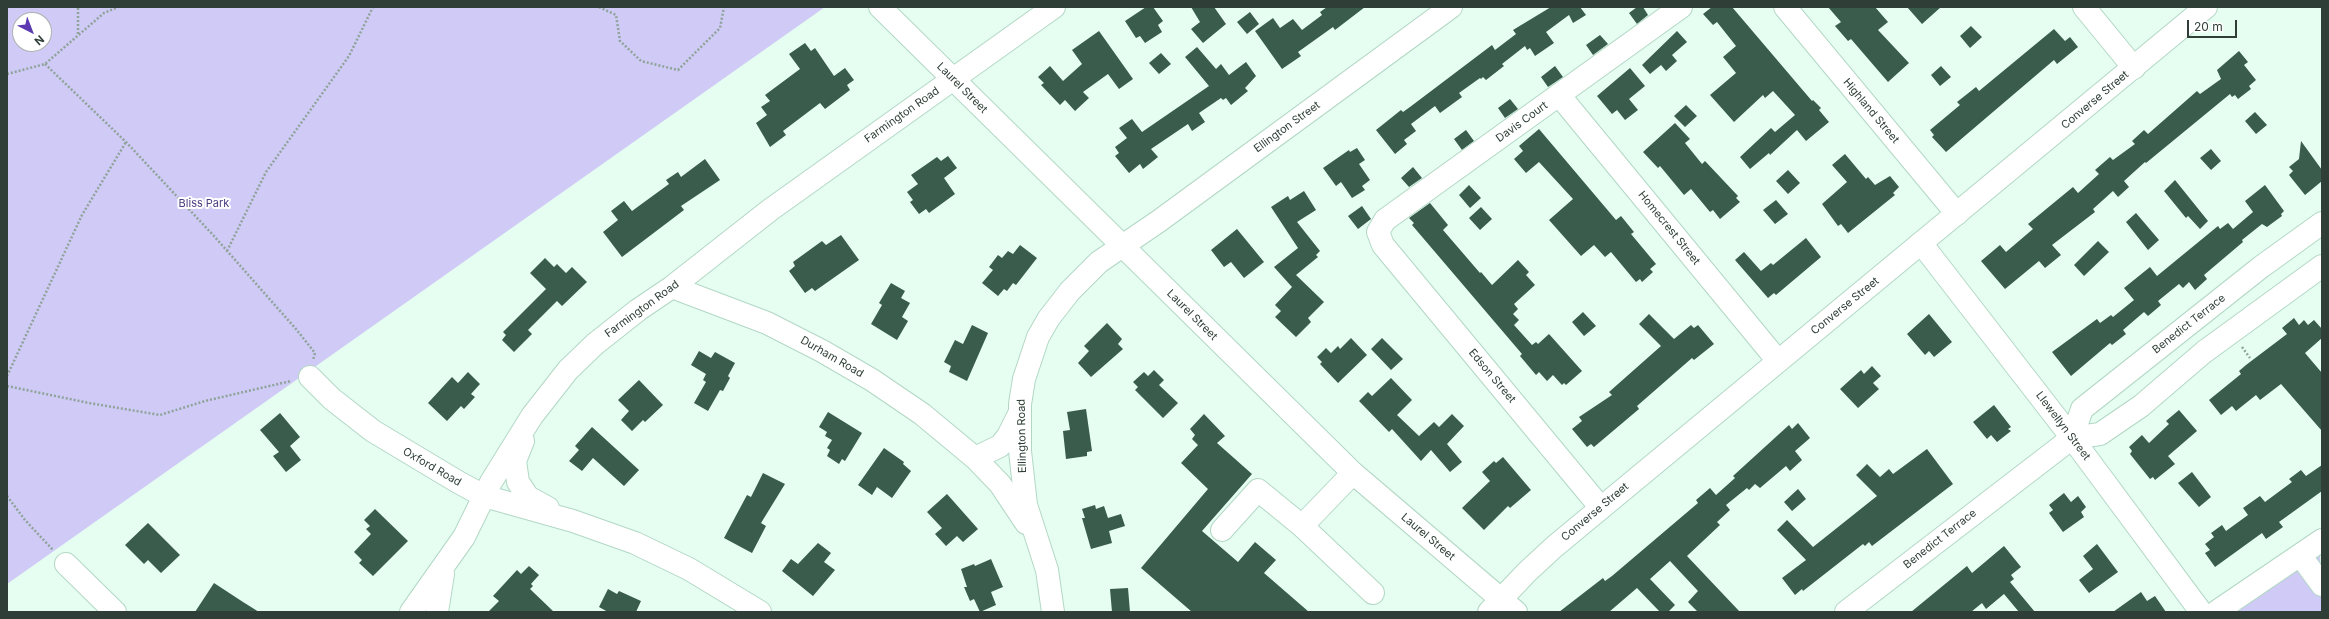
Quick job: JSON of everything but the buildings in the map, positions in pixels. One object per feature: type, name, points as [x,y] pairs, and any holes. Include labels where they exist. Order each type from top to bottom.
[{"type":"street","name":"Laurel Street","points":[[880,7],[1353,473],[1502,608]]},
{"type":"street","name":"Farmington Road","points":[[411,612],[446,565],[464,537],[484,496],[515,441],[532,416],[568,370],[595,344],[638,310],[672,287],[770,210],[1054,7]]},
{"type":"street","name":"Ellington Street","points":[[1122,246],[1451,7]]},
{"type":"street","name":"Davis Court","points":[[1383,245],[1378,232],[1385,220],[1681,7]]},
{"type":"street","name":"Highland Street","points":[[1784,7],[1957,214]]},
{"type":"street","points":[[2084,7],[2134,68]]},
{"type":"street","name":"Converse Street","points":[[1502,608],[1554,547],[2206,7]]},
{"type":"street","name":"Homecrest Street","points":[[1559,96],[1778,361]]},
{"type":"street","name":"Benedict Terrace","points":[[2072,438],[2082,409],[2262,267],[2322,223]]},
{"type":"street","name":"Llewellyn Street","points":[[1921,243],[2072,438],[2201,612]]},
{"type":"street","name":"Edson Street","points":[[1383,245],[1601,508]]},
{"type":"street","name":"Ellington Road","points":[[1053,612],[1047,570],[1031,524],[1023,485],[1019,413],[1024,379],[1029,361],[1049,318],[1070,290],[1092,268],[1122,246]]},
{"type":"street","name":"Benedict Terrace","points":[[1846,612],[2072,438],[2100,434],[2141,406],[2204,352],[2322,266]]},
{"type":"street","name":"Durham Road","points":[[672,287],[767,323],[822,350],[872,380],[922,414],[975,458],[1013,502],[1039,548]]},
{"type":"street","name":"Oxford Road","points":[[310,377],[332,399],[373,431],[484,496],[573,521],[635,543],[662,555],[716,584],[760,612]]},
{"type":"street","points":[[975,458],[1000,446],[1008,436],[1019,413]]},
{"type":"street","name":"Oxford Road","points":[[532,416],[515,461],[518,482],[528,497],[573,521]]},
{"type":"street","points":[[1302,526],[1353,473]]},
{"type":"street","points":[[1222,530],[1258,490],[1302,526],[1373,592]]},
{"type":"street","points":[[2216,612],[2322,540]]},
{"type":"street","points":[[2300,555],[2322,585]]},
{"type":"street","points":[[66,564],[115,612]]},
{"type":"street","points":[[437,612],[441,580],[446,565]]},
{"type":"path","points":[[78,7],[78,35]]},
{"type":"path","points":[[7,74],[45,64],[104,12],[118,7]]},
{"type":"path","points":[[368,7],[372,11]]},
{"type":"path","points":[[227,251],[266,172],[349,56],[373,7]]},
{"type":"path","points":[[599,7],[616,16],[620,41],[641,61],[678,70],[720,28],[724,7]]},
{"type":"path","points":[[7,386],[89,403],[160,415],[205,401],[310,377],[315,353],[296,329],[227,251],[126,142],[45,64]]},
{"type":"path","points":[[7,376],[82,214],[126,142]]},
{"type":"path","points":[[7,496],[25,520],[66,564]]},
{"type":"green space","name":"Bliss Park","points":[[7,7],[825,7],[7,584]]},
{"type":"green space","points":[[2320,553],[2322,612],[2217,612]]}]
